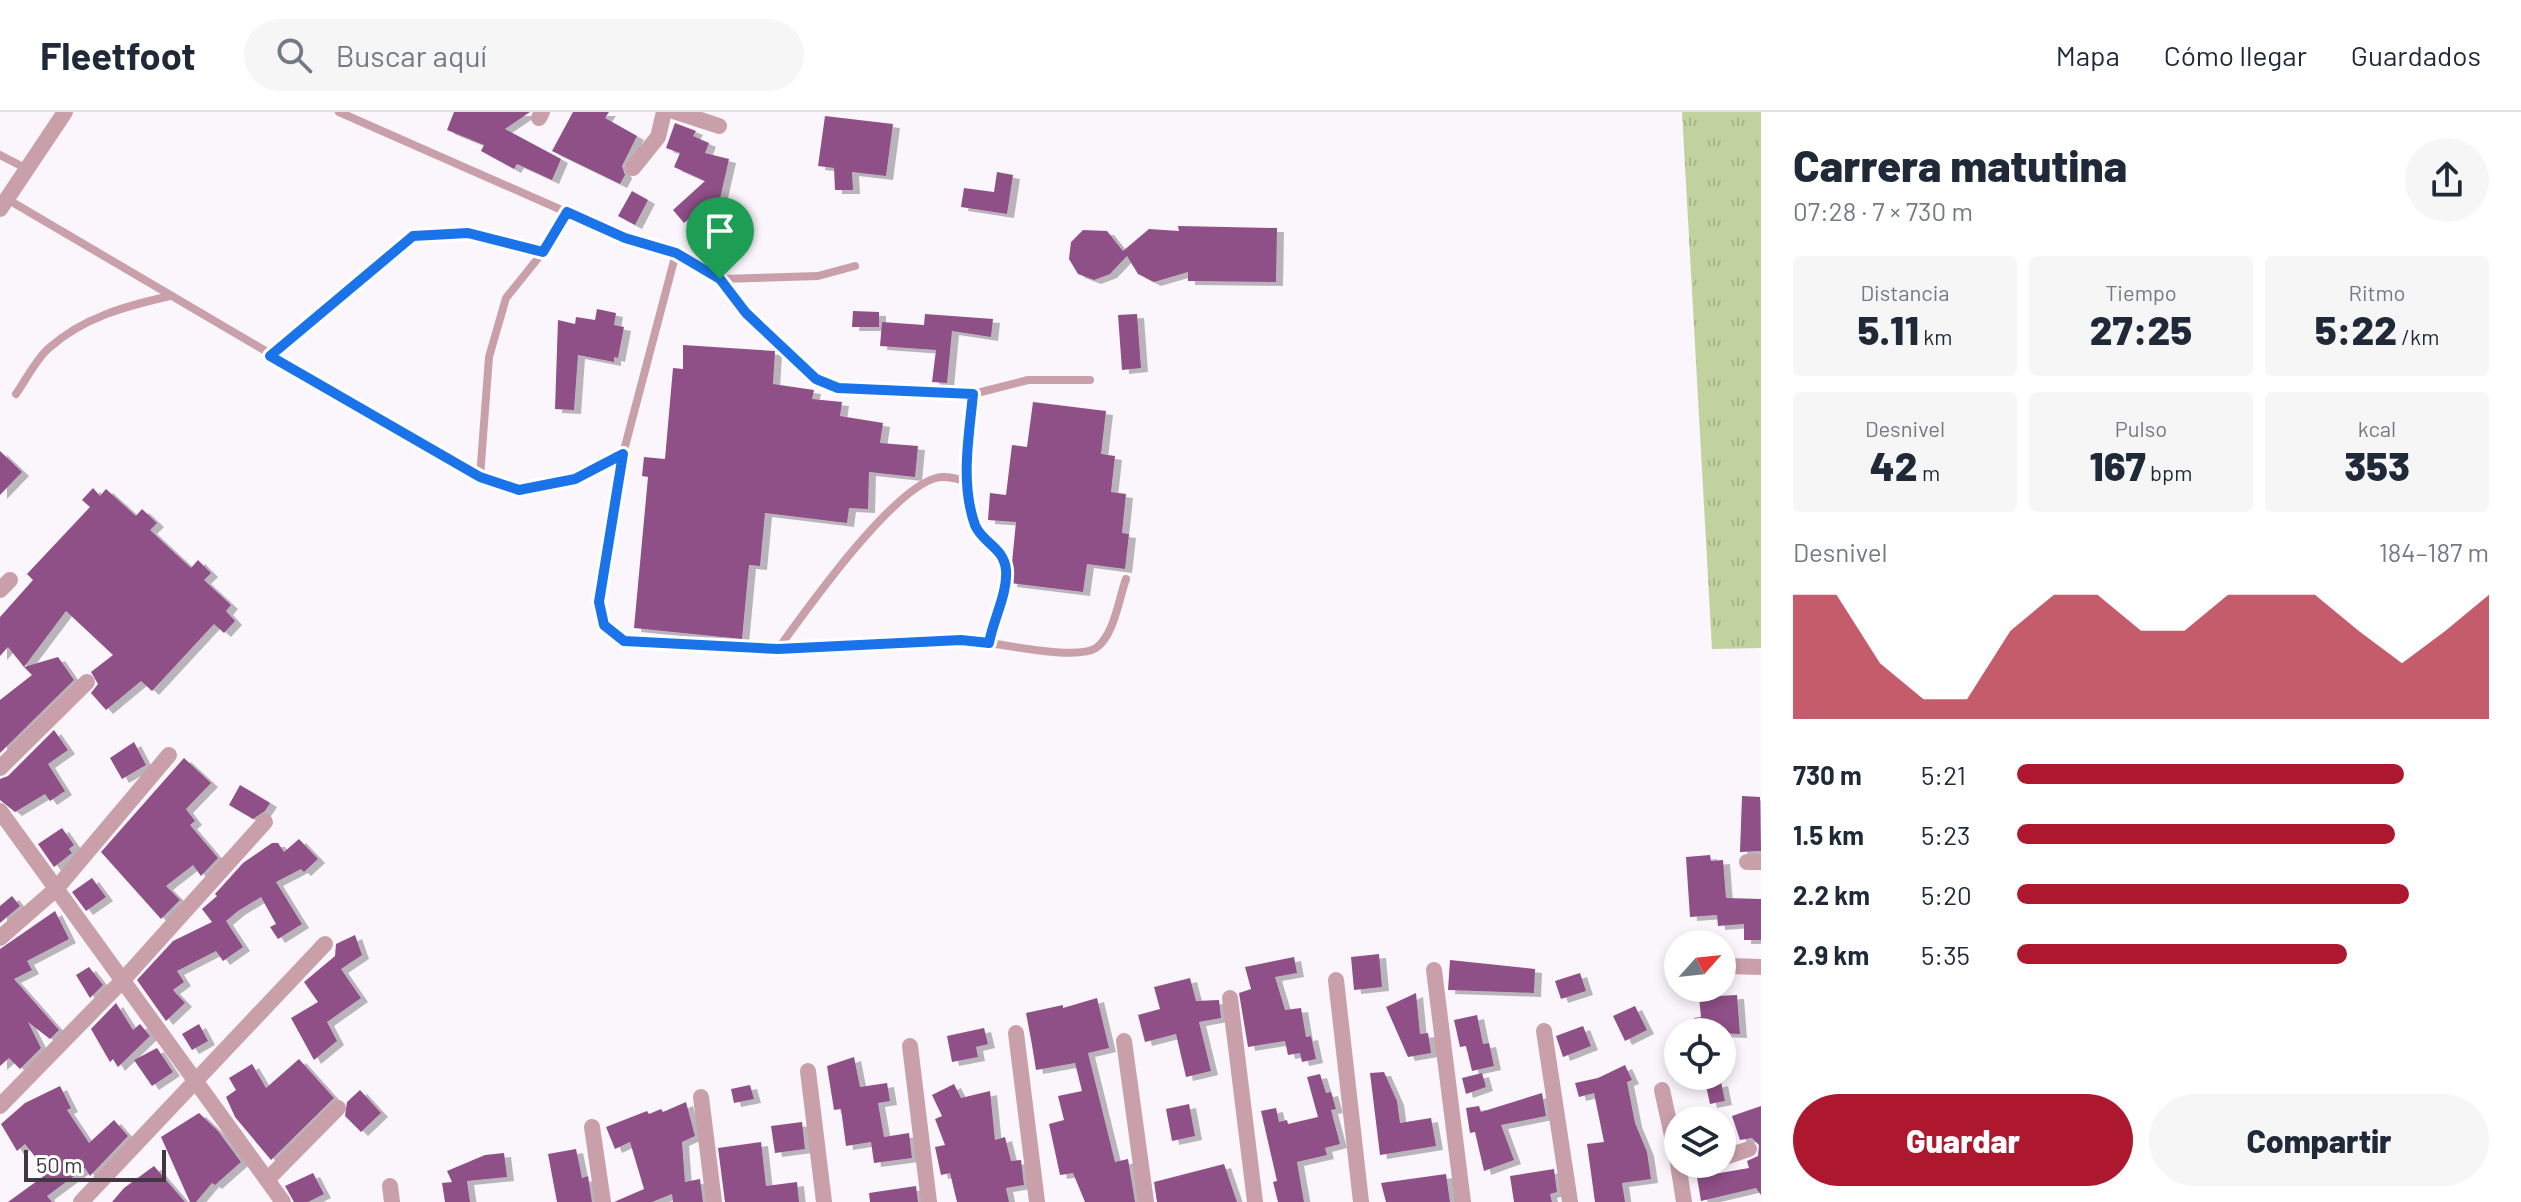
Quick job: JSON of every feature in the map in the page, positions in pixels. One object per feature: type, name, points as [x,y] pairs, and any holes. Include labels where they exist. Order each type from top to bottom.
[{"type":"street","points":[[4,204],[65,112]]},
{"type":"street","points":[[633,168],[658,137],[664,112]]},
{"type":"street","points":[[676,112],[719,126]]},
{"type":"street","points":[[0,768],[87,682]]},
{"type":"street","points":[[0,938],[56,889],[169,755]]},
{"type":"street","points":[[0,811],[194,1081],[269,1178],[283,1202]]},
{"type":"street","points":[[0,1106],[123,980],[265,822]]},
{"type":"street","points":[[81,1202],[325,944]]},
{"type":"street","points":[[1736,966],[1761,967]]},
{"type":"street","points":[[1434,970],[1463,1202]]},
{"type":"street","points":[[1336,980],[1361,1202]]},
{"type":"street","points":[[1230,998],[1255,1202]]},
{"type":"street","points":[[1544,1031],[1570,1202]]},
{"type":"street","points":[[1016,1033],[1037,1202]]},
{"type":"street","points":[[1124,1041],[1146,1202]]},
{"type":"street","points":[[910,1046],[929,1202]]},
{"type":"street","points":[[808,1071],[824,1202]]},
{"type":"street","points":[[1662,1090],[1666,1106]]},
{"type":"street","points":[[701,1097],[714,1202]]},
{"type":"street","points":[[269,1178],[338,1108]]},
{"type":"street","points":[[592,1127],[603,1202]]},
{"type":"street","points":[[1736,1153],[1749,1149]]},
{"type":"street","points":[[1680,1178],[1684,1202]]},
{"type":"lane","points":[[339,112],[625,238],[676,253],[720,279],[746,313],[816,379],[838,388],[973,394],[1028,380],[1090,380]]},
{"type":"lane","points":[[0,155],[27,169]]},
{"type":"lane","points":[[4,204],[171,296],[480,477],[519,490],[575,479],[623,454]]},
{"type":"lane","points":[[480,477],[489,357],[506,298],[543,252],[567,212]]},
{"type":"lane","points":[[270,356],[413,236],[468,233],[543,252]]},
{"type":"lane","points":[[676,253],[623,454],[599,602],[604,625],[624,641],[778,649],[961,640],[1080,653],[1096,648],[1107,634],[1126,579]]},
{"type":"lane","points":[[720,279],[818,276],[855,266]]},
{"type":"lane","points":[[16,394],[47,349],[87,322],[116,308],[171,296]]},
{"type":"lane","points":[[973,394],[966,481],[974,524],[980,535],[1002,555],[1006,572],[989,643]]},
{"type":"lane","points":[[778,649],[820,591],[882,520],[922,483],[939,476],[966,481]]},
{"type":"green space","points":[[1682,112],[1761,112],[1761,648],[1712,649]]},
{"type":"building","points":[[454,112],[530,112],[505,129],[561,159],[552,180],[517,164],[514,169],[481,151],[484,145],[447,130]]},
{"type":"building","points":[[573,112],[609,112],[605,118],[637,136],[622,166],[625,175],[620,184],[552,151]]},
{"type":"building","points":[[825,116],[893,124],[886,176],[852,172],[853,190],[835,190],[834,168],[818,166]]},
{"type":"building","points":[[675,123],[696,131],[693,136],[709,143],[705,153],[729,159],[719,203],[708,201],[684,223],[673,210],[705,181],[674,167],[680,153],[666,148]]},
{"type":"building","points":[[997,172],[1013,175],[1007,214],[961,207],[964,188],[994,192]]},
{"type":"building","points":[[632,191],[648,200],[635,225],[618,216]]},
{"type":"building","points":[[1178,226],[1277,228],[1276,282],[1188,281],[1188,272],[1154,282],[1138,274],[1127,256],[1110,274],[1094,280],[1078,274],[1069,259],[1071,242],[1083,230],[1107,231],[1123,251],[1149,229],[1179,231]]},
{"type":"building","points":[[597,309],[616,313],[614,325],[624,327],[618,358],[614,357],[614,362],[578,355],[574,410],[555,409],[558,320],[575,324],[576,317],[595,320]]},
{"type":"building","points":[[853,311],[879,312],[879,327],[852,327]]},
{"type":"building","points":[[925,314],[993,319],[991,337],[952,331],[947,383],[932,382],[936,350],[880,346],[882,322],[924,325]]},
{"type":"building","points":[[1137,314],[1141,368],[1122,370],[1118,315]]},
{"type":"building","points":[[683,345],[775,351],[773,384],[814,390],[812,399],[842,402],[840,416],[883,423],[880,443],[918,446],[915,477],[869,472],[868,509],[849,508],[847,523],[765,513],[760,566],[749,565],[742,639],[634,628],[648,477],[642,476],[644,457],[665,459],[673,368],[683,369]]},
{"type":"building","points":[[1033,402],[1106,411],[1101,454],[1115,456],[1111,492],[1126,494],[1122,533],[1129,534],[1125,569],[1087,564],[1083,592],[1010,583],[1016,522],[988,520],[990,493],[1006,495],[1012,445],[1027,447]]},
{"type":"building","points":[[0,451],[22,472],[0,495]]},
{"type":"building","points":[[93,488],[100,496],[106,489],[136,516],[142,509],[157,523],[150,530],[191,568],[198,560],[211,573],[204,580],[231,605],[226,611],[235,621],[224,633],[214,624],[152,691],[141,681],[106,710],[91,693],[98,684],[91,672],[113,655],[66,611],[24,667],[8,647],[0,656],[0,617],[33,580],[27,574],[90,507],[82,500]]},
{"type":"building","points":[[58,657],[74,680],[0,753],[0,700],[32,675],[24,667]]},
{"type":"building","points":[[54,730],[68,750],[48,764],[65,791],[50,801],[45,794],[15,812],[0,800],[0,779],[8,776]]},
{"type":"building","points":[[134,742],[146,765],[122,779],[110,758]]},
{"type":"building","points":[[184,758],[211,783],[186,809],[195,821],[190,825],[218,858],[201,876],[193,865],[166,886],[180,900],[161,919],[101,852]]},
{"type":"building","points":[[240,785],[270,803],[253,819],[229,805]]},
{"type":"building","points":[[1742,796],[1760,797],[1761,851],[1740,852]]},
{"type":"building","points":[[62,828],[74,845],[69,849],[72,853],[54,867],[38,844]]},
{"type":"building","points":[[299,839],[318,859],[304,872],[301,869],[276,882],[302,924],[278,939],[270,927],[276,924],[261,897],[238,911],[226,921],[243,947],[223,961],[216,951],[177,971],[184,982],[173,990],[185,1003],[166,1021],[137,980],[173,941],[212,922],[202,909],[217,896],[215,894],[243,863],[272,843],[278,843],[284,852]]},
{"type":"building","points":[[1710,855],[1711,861],[1723,860],[1726,898],[1761,899],[1761,940],[1744,940],[1744,924],[1718,926],[1717,915],[1690,917],[1686,857]]},
{"type":"building","points":[[92,878],[106,897],[86,911],[72,892]]},
{"type":"building","points":[[12,896],[20,906],[0,923],[0,906]]},
{"type":"building","points":[[55,911],[69,939],[27,961],[32,970],[14,979],[59,1030],[50,1039],[28,1022],[41,1048],[20,1069],[9,1058],[0,1066],[0,949]]},
{"type":"building","points":[[355,935],[362,955],[341,969],[361,998],[327,1022],[337,1041],[314,1060],[291,1018],[318,1002],[304,982],[335,956],[336,944]]},
{"type":"building","points":[[1379,954],[1382,987],[1354,990],[1351,957]]},
{"type":"building","points":[[1294,957],[1297,973],[1275,977],[1285,1010],[1301,1008],[1306,1037],[1311,1036],[1316,1059],[1302,1062],[1300,1053],[1288,1055],[1285,1041],[1248,1047],[1239,993],[1251,989],[1245,967]]},
{"type":"building","points":[[1450,960],[1535,969],[1534,993],[1448,990]]},
{"type":"building","points":[[89,967],[103,985],[90,998],[76,975]]},
{"type":"building","points":[[1580,973],[1586,991],[1561,999],[1555,981]]},
{"type":"building","points":[[1190,978],[1196,1001],[1219,1000],[1221,1018],[1199,1022],[1211,1071],[1186,1077],[1176,1034],[1145,1042],[1138,1015],[1160,1009],[1154,987]]},
{"type":"building","points":[[1416,993],[1420,1034],[1428,1033],[1431,1053],[1408,1057],[1386,1007]]},
{"type":"building","points":[[1736,995],[1740,1034],[1736,1034],[1736,1018],[1694,1018],[1701,1017],[1700,1002],[1736,1002]]},
{"type":"building","points":[[1097,998],[1109,1048],[1088,1053],[1115,1162],[1128,1159],[1135,1202],[1085,1202],[1073,1173],[1060,1175],[1049,1124],[1064,1120],[1058,1096],[1082,1091],[1075,1063],[1036,1070],[1026,1013],[1063,1005],[1063,1008]]},
{"type":"building","points":[[116,1003],[133,1030],[140,1024],[150,1036],[118,1067],[113,1059],[110,1062],[91,1029]]},
{"type":"building","points":[[1635,1006],[1647,1030],[1625,1041],[1613,1016]]},
{"type":"building","points":[[1477,1015],[1483,1044],[1489,1043],[1494,1066],[1472,1071],[1466,1046],[1460,1047],[1454,1020]]},
{"type":"building","points":[[199,1024],[208,1041],[192,1050],[182,1034]]},
{"type":"building","points":[[1583,1026],[1591,1046],[1563,1057],[1556,1036]]},
{"type":"building","points":[[984,1028],[988,1044],[976,1047],[978,1057],[952,1062],[947,1036]]},
{"type":"building","points":[[157,1048],[173,1072],[152,1086],[134,1060]]},
{"type":"building","points":[[854,1057],[860,1087],[887,1083],[890,1101],[878,1103],[884,1137],[909,1133],[912,1158],[874,1163],[871,1142],[846,1146],[841,1109],[834,1110],[827,1066]]},
{"type":"building","points":[[299,1059],[334,1098],[271,1160],[235,1117],[226,1097],[236,1090],[229,1078],[252,1064],[266,1088]]},
{"type":"building","points":[[1625,1065],[1632,1080],[1627,1082],[1635,1123],[1647,1152],[1651,1179],[1622,1183],[1625,1202],[1595,1202],[1587,1144],[1604,1142],[1594,1093],[1579,1097],[1575,1083],[1598,1078]]},
{"type":"building","points":[[1384,1072],[1397,1101],[1400,1123],[1431,1118],[1436,1146],[1380,1155],[1370,1073]]},
{"type":"building","points":[[1482,1073],[1486,1087],[1466,1094],[1462,1078]]},
{"type":"building","points":[[1320,1074],[1326,1093],[1331,1092],[1336,1109],[1331,1110],[1340,1144],[1325,1148],[1327,1155],[1297,1162],[1304,1202],[1278,1202],[1273,1182],[1277,1181],[1261,1111],[1276,1108],[1279,1122],[1287,1120],[1288,1124],[1318,1117],[1307,1077]]},
{"type":"building","points":[[954,1084],[961,1098],[990,1091],[995,1140],[1005,1137],[1011,1161],[1021,1160],[1024,1185],[1006,1188],[1009,1202],[957,1202],[950,1173],[941,1175],[935,1147],[945,1145],[935,1119],[942,1116],[932,1095]]},
{"type":"building","points":[[750,1085],[754,1099],[734,1103],[731,1089]]},
{"type":"building","points":[[60,1086],[71,1108],[67,1110],[89,1143],[114,1120],[128,1136],[90,1176],[85,1168],[47,1196],[52,1202],[8,1202],[48,1173],[25,1144],[17,1151],[1,1124],[25,1103]]},
{"type":"building","points":[[360,1090],[381,1113],[361,1132],[345,1116],[347,1102]]},
{"type":"building","points":[[1707,1090],[1723,1090],[1725,1101],[1710,1104]]},
{"type":"building","points":[[1542,1093],[1546,1116],[1501,1125],[1514,1160],[1484,1171],[1475,1132],[1470,1133],[1466,1108],[1479,1106],[1481,1112]]},
{"type":"building","points":[[686,1102],[695,1136],[682,1142],[685,1182],[700,1179],[703,1202],[673,1202],[672,1194],[652,1202],[614,1202],[644,1189],[630,1142],[615,1149],[606,1127],[647,1111],[649,1114],[661,1109],[663,1112]]},
{"type":"building","points":[[1189,1104],[1195,1136],[1172,1141],[1166,1109]]},
{"type":"building","points":[[1761,1106],[1761,1195],[1756,1188],[1701,1201],[1697,1178],[1736,1178],[1736,1170],[1749,1168],[1747,1161],[1758,1156],[1759,1145],[1752,1138],[1740,1140],[1736,1115]]},
{"type":"building","points":[[199,1113],[218,1131],[241,1162],[215,1185],[212,1183],[196,1202],[190,1202],[161,1137]]},
{"type":"building","points":[[802,1122],[805,1149],[775,1153],[771,1126]]},
{"type":"building","points":[[761,1142],[766,1186],[797,1182],[799,1202],[725,1202],[718,1148]]},
{"type":"building","points":[[576,1149],[582,1178],[588,1176],[592,1202],[557,1202],[548,1154]]},
{"type":"building","points":[[504,1153],[507,1177],[467,1181],[470,1202],[445,1202],[442,1183],[452,1182],[447,1171],[485,1155]]},
{"type":"building","points":[[1224,1164],[1237,1202],[1157,1202],[1154,1182]]},
{"type":"building","points":[[154,1166],[185,1202],[112,1202],[124,1188]]},
{"type":"building","points":[[1554,1169],[1557,1192],[1550,1194],[1552,1202],[1514,1202],[1510,1176]]},
{"type":"building","points":[[313,1173],[324,1194],[308,1202],[294,1202],[285,1186]]},
{"type":"building","points":[[1446,1174],[1450,1202],[1386,1202],[1381,1183]]},
{"type":"building","points":[[916,1186],[918,1202],[870,1202],[869,1193]]},
{"type":"route","points":[[567,212],[625,238],[676,253],[720,279],[746,313],[816,379],[838,388],[973,394],[966,481],[974,524],[980,535],[1002,555],[1006,572],[989,643],[961,640],[778,649],[624,641],[604,625],[599,602],[623,454],[575,479],[519,490],[480,477],[270,356],[413,236],[468,233],[543,252],[567,212]]}]
